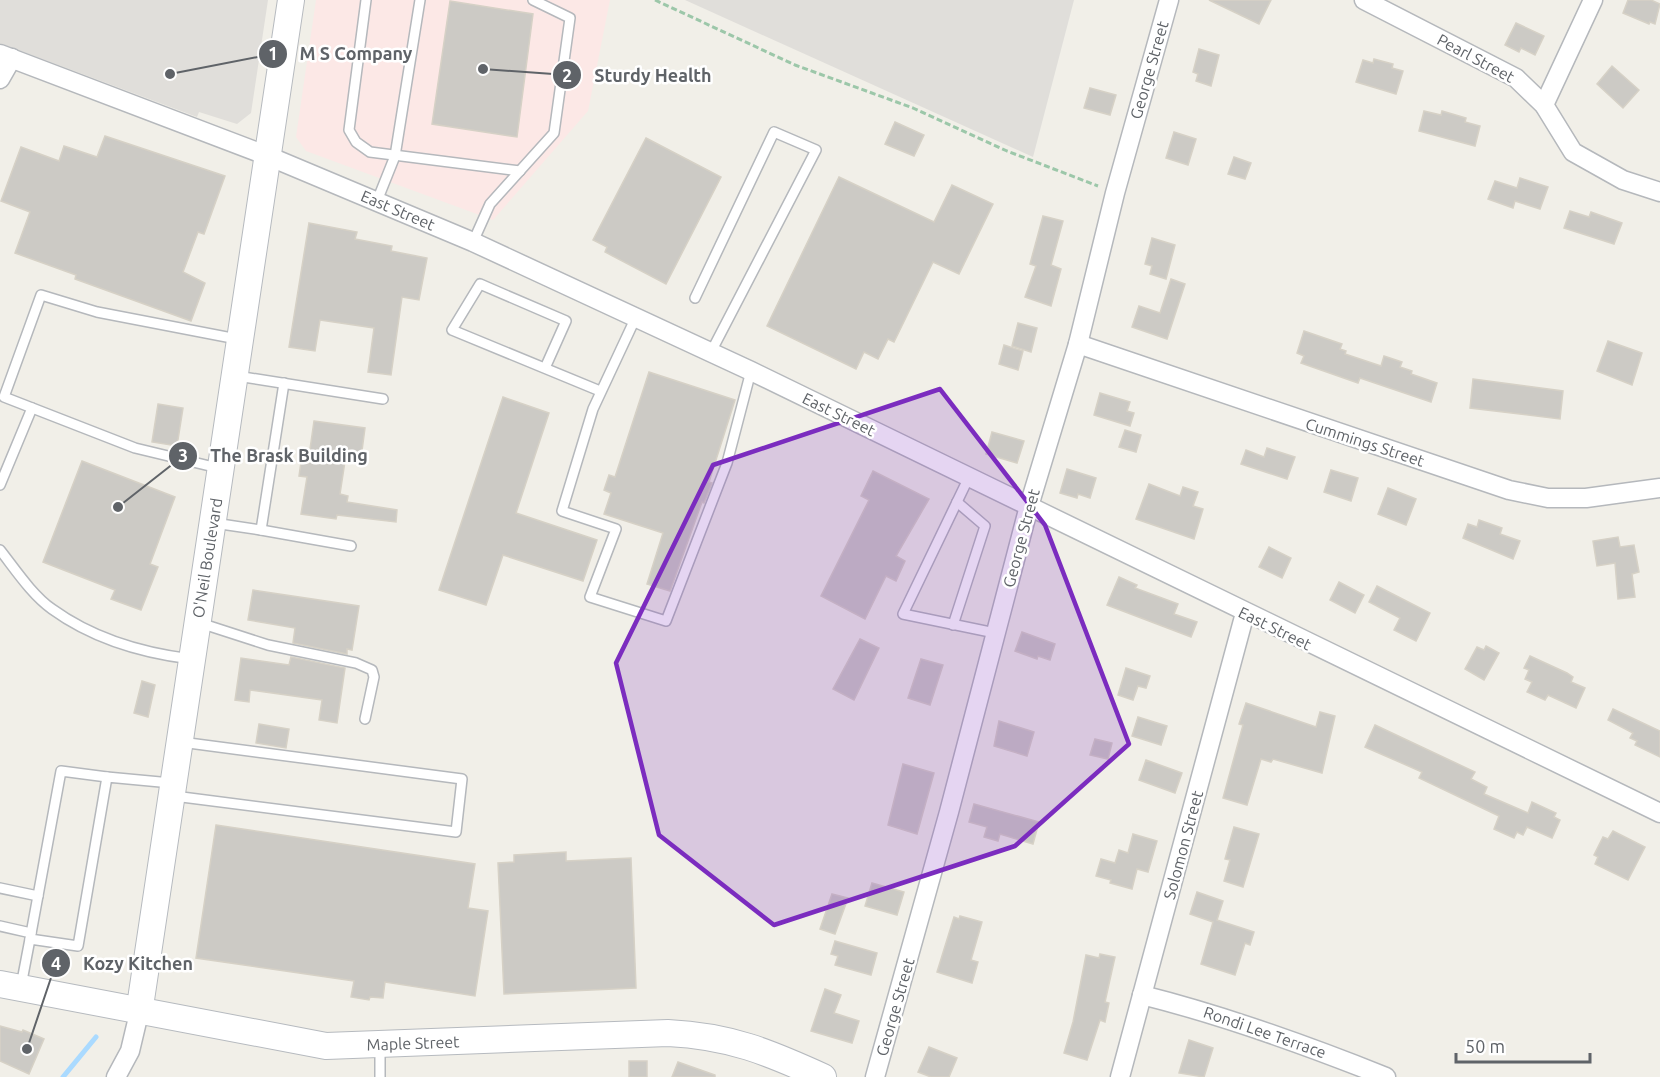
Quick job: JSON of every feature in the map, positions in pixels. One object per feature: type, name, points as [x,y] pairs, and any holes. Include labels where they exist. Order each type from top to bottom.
[{"type":"main road","name":"O'Neil Boulevard","points":[[138,1012],[291,0]]},
{"type":"main road","name":"Maple Street","points":[[10,986],[326,1046],[668,1033],[707,1035],[744,1043],[823,1077]]},
{"type":"street","name":"George Street","points":[[875,1077],[892,1022],[1029,506],[1078,344],[1115,193],[1169,0]]},
{"type":"street","name":"Pearl Street","points":[[1364,0],[1516,78],[1544,105],[1573,152],[1623,180],[1660,192]]},
{"type":"street","points":[[1544,105],[1593,0]]},
{"type":"street","name":"East Street","points":[[6,56],[268,156],[473,242],[751,371],[1660,813]]},
{"type":"street","points":[[0,79],[6,56]]},
{"type":"street","name":"Cummings Street","points":[[1078,344],[1509,490],[1548,498],[1586,498],[1660,488]]},
{"type":"street","name":"Solomon Street","points":[[1120,1077],[1245,613]]},
{"type":"street","name":"Rondi Lee Terrace","points":[[1142,995],[1206,1011],[1307,1046],[1386,1077]]},
{"type":"street","name":"O'Neil Boulevard","points":[[116,1077],[130,1051],[138,1012]]},
{"type":"lane","points":[[366,0],[349,130],[356,142],[370,152],[520,171]]},
{"type":"lane","points":[[377,201],[395,156],[420,0]]},
{"type":"lane","points":[[473,242],[490,204],[554,133],[570,18],[533,0]]},
{"type":"lane","points":[[695,298],[774,132],[816,150],[711,352]]},
{"type":"lane","points":[[545,368],[566,321],[480,284],[452,330],[600,391]]},
{"type":"lane","points":[[220,468],[135,448],[4,397],[41,296],[97,312],[240,339]]},
{"type":"lane","points":[[636,317],[600,391],[562,511],[616,529],[590,597],[666,621],[727,463],[751,371]]},
{"type":"lane","points":[[235,375],[383,399]]},
{"type":"lane","points":[[261,530],[284,383]]},
{"type":"lane","points":[[0,485],[32,408]]},
{"type":"lane","points":[[969,477],[903,611],[907,616],[995,633]]},
{"type":"lane","points":[[953,625],[985,525],[957,502]]},
{"type":"lane","points":[[212,523],[351,546]]},
{"type":"lane","points":[[0,550],[50,609],[90,632],[152,654],[192,659]]},
{"type":"lane","points":[[197,623],[268,645],[356,663],[372,670],[374,677],[365,718]]},
{"type":"lane","points":[[10,986],[31,936],[62,771],[456,832],[462,779],[179,742]]},
{"type":"lane","points":[[0,926],[31,936],[78,946],[107,777]]},
{"type":"lane","points":[[0,888],[38,896]]},
{"type":"lane","points":[[380,1044],[380,1077]]},
{"type":"path","points":[[655,0],[795,64],[892,100],[1007,151],[1115,193]]},
{"type":"highlighted area","points":[[940,389],[1045,525],[1129,744],[1015,846],[774,925],[659,835],[616,663],[713,465]]},
{"type":"shaded area","points":[[0,0],[268,0],[251,113],[237,124],[199,112],[197,117],[0,43]]},
{"type":"shaded area","points":[[316,0],[610,0],[588,111],[493,220],[306,151],[296,137]]},
{"type":"shaded area","points":[[685,0],[1074,0],[1033,157]]},
{"type":"building","points":[[1209,0],[1271,0],[1259,24]]},
{"type":"building","points":[[1628,0],[1651,0],[1660,4],[1655,24],[1650,22],[1649,24],[1623,13]]},
{"type":"building","points":[[450,1],[533,14],[517,137],[432,124]]},
{"type":"building","points":[[1516,23],[1544,36],[1535,55],[1521,48],[1519,52],[1505,45]]},
{"type":"building","points":[[1199,49],[1219,55],[1211,86],[1196,81],[1198,74],[1193,72]]},
{"type":"building","points":[[1374,59],[1393,64],[1392,68],[1403,71],[1396,94],[1356,82],[1363,60],[1373,63]]},
{"type":"building","points":[[1612,66],[1639,90],[1623,108],[1597,84]]},
{"type":"building","points":[[1090,88],[1116,95],[1110,115],[1084,108]]},
{"type":"building","points":[[1424,111],[1441,115],[1442,111],[1466,118],[1465,122],[1480,126],[1475,146],[1419,131]]},
{"type":"building","points":[[895,122],[924,135],[914,156],[885,144]]},
{"type":"building","points":[[1174,132],[1196,139],[1188,165],[1166,158]]},
{"type":"building","points":[[105,136],[225,176],[204,234],[198,232],[183,272],[205,283],[191,321],[75,279],[76,275],[15,253],[30,212],[1,201],[21,147],[59,161],[64,146],[97,157]]},
{"type":"building","points":[[646,138],[721,177],[666,284],[605,252],[607,247],[593,240]]},
{"type":"building","points":[[1234,157],[1251,163],[1245,179],[1228,174]]},
{"type":"building","points":[[839,177],[934,222],[952,185],[993,204],[959,274],[933,262],[894,342],[888,339],[878,359],[864,352],[856,369],[767,326]]},
{"type":"building","points":[[1520,178],[1548,187],[1540,209],[1515,201],[1513,208],[1488,199],[1495,181],[1517,188]]},
{"type":"building","points":[[1570,211],[1589,217],[1591,212],[1622,223],[1614,244],[1564,228]]},
{"type":"building","points":[[1043,216],[1063,221],[1051,265],[1061,269],[1051,306],[1025,297],[1036,266],[1030,264]]},
{"type":"building","points":[[309,223],[357,232],[355,239],[392,246],[391,251],[427,258],[419,300],[402,297],[391,375],[368,372],[374,328],[320,320],[315,351],[289,347]]},
{"type":"building","points":[[1152,238],[1175,245],[1166,279],[1150,274],[1152,266],[1145,264]]},
{"type":"building","points":[[1171,279],[1185,284],[1167,339],[1132,327],[1139,306],[1160,313]]},
{"type":"building","points":[[1018,323],[1037,328],[1031,352],[1012,346]]},
{"type":"building","points":[[1304,331],[1342,344],[1340,349],[1346,351],[1345,354],[1381,366],[1384,356],[1402,362],[1400,367],[1412,371],[1411,374],[1437,383],[1431,402],[1360,378],[1358,383],[1301,363],[1304,356],[1297,353]]},
{"type":"building","points":[[1608,341],[1642,353],[1632,385],[1597,371]]},
{"type":"building","points":[[1004,345],[1023,351],[1018,370],[999,364]]},
{"type":"building","points":[[649,372],[735,400],[709,482],[712,483],[704,503],[702,502],[670,591],[647,584],[663,533],[604,514],[611,493],[604,490],[609,475],[615,477]]},
{"type":"building","points":[[1473,379],[1563,391],[1560,419],[1470,408]]},
{"type":"building","points":[[1100,393],[1130,402],[1127,411],[1134,413],[1130,426],[1094,415]]},
{"type":"building","points":[[503,397],[549,413],[516,513],[597,540],[583,581],[503,555],[486,605],[439,590]]},
{"type":"building","points":[[158,404],[183,408],[177,446],[152,442]]},
{"type":"building","points":[[314,421],[365,428],[361,458],[346,455],[340,494],[348,496],[347,502],[397,510],[396,522],[337,515],[336,519],[301,514],[307,477],[299,476],[301,462],[308,463]]},
{"type":"building","points":[[1125,430],[1141,435],[1136,452],[1119,447]]},
{"type":"building","points":[[992,432],[1024,441],[1017,463],[986,454]]},
{"type":"building","points":[[1267,448],[1295,457],[1287,479],[1241,464],[1246,450],[1264,457]]},
{"type":"building","points":[[82,461],[175,497],[150,564],[158,567],[141,610],[111,599],[115,590],[43,562]]},
{"type":"building","points":[[1067,469],[1096,478],[1090,498],[1078,494],[1077,498],[1060,493]]},
{"type":"building","points":[[1331,470],[1358,478],[1351,501],[1324,492]]},
{"type":"building","points":[[873,471],[929,499],[896,556],[905,561],[896,581],[886,576],[865,619],[821,596],[869,500],[861,496]]},
{"type":"building","points":[[1149,484],[1180,496],[1183,487],[1198,492],[1193,506],[1203,509],[1194,539],[1136,519]]},
{"type":"building","points":[[1388,488],[1416,499],[1406,525],[1378,514]]},
{"type":"building","points":[[1479,520],[1502,528],[1500,534],[1520,541],[1513,559],[1463,538],[1468,524],[1477,527]]},
{"type":"building","points":[[1618,537],[1620,547],[1634,545],[1639,572],[1632,574],[1635,597],[1618,599],[1615,563],[1597,566],[1593,541]]},
{"type":"building","points":[[1269,547],[1291,558],[1282,578],[1259,567]]},
{"type":"building","points":[[1119,577],[1137,585],[1135,588],[1178,604],[1174,614],[1197,622],[1191,637],[1107,605]]},
{"type":"building","points":[[1339,582],[1364,595],[1355,613],[1330,600]]},
{"type":"building","points":[[1377,586],[1430,613],[1416,641],[1394,630],[1400,618],[1369,602]]},
{"type":"building","points":[[253,590],[359,606],[352,650],[347,649],[347,654],[293,643],[295,628],[248,620]]},
{"type":"building","points":[[1022,632],[1055,644],[1050,660],[1038,656],[1037,659],[1015,651]]},
{"type":"building","points":[[860,639],[879,648],[854,700],[833,689]]},
{"type":"building","points":[[1486,646],[1499,653],[1484,680],[1465,669],[1477,647],[1484,650]]},
{"type":"building","points":[[1530,656],[1567,673],[1573,677],[1571,682],[1585,688],[1576,708],[1548,695],[1545,700],[1527,692],[1532,682],[1525,679],[1529,670],[1524,668]]},
{"type":"building","points":[[291,657],[345,668],[337,723],[319,720],[322,700],[250,690],[249,702],[235,700],[241,658],[289,665]]},
{"type":"building","points":[[921,659],[943,665],[930,705],[908,698]]},
{"type":"building","points":[[1126,668],[1150,676],[1146,688],[1138,686],[1133,700],[1118,695]]},
{"type":"building","points":[[142,681],[155,685],[148,717],[134,713]]},
{"type":"building","points":[[1246,703],[1316,727],[1320,712],[1335,716],[1322,773],[1273,759],[1271,762],[1261,759],[1247,805],[1223,798],[1243,725],[1239,724]]},
{"type":"building","points":[[1613,709],[1660,731],[1660,757],[1635,745],[1637,741],[1630,738],[1633,733],[1608,720]]},
{"type":"building","points":[[1138,717],[1167,726],[1161,745],[1132,736]]},
{"type":"building","points":[[999,721],[1034,732],[1027,756],[994,746]]},
{"type":"building","points":[[259,724],[289,729],[286,748],[256,743]]},
{"type":"building","points":[[1375,725],[1475,772],[1471,779],[1487,787],[1484,794],[1528,813],[1532,802],[1556,813],[1554,817],[1560,820],[1552,838],[1527,827],[1523,835],[1517,832],[1514,838],[1494,829],[1499,816],[1419,778],[1422,772],[1365,747]]},
{"type":"building","points":[[1095,739],[1112,743],[1108,759],[1090,755]]},
{"type":"building","points":[[1146,760],[1182,773],[1175,793],[1139,780]]},
{"type":"building","points":[[903,764],[934,773],[917,834],[888,825]]},
{"type":"building","points":[[974,804],[1039,822],[1033,844],[1000,834],[998,841],[984,837],[987,827],[969,822]]},
{"type":"building","points":[[216,825],[475,864],[468,908],[488,911],[475,996],[385,982],[383,998],[370,997],[369,1000],[351,997],[354,981],[196,958]]},
{"type":"building","points":[[1234,827],[1259,834],[1243,887],[1224,881],[1230,860],[1225,859]]},
{"type":"building","points":[[1613,831],[1645,847],[1628,880],[1595,864],[1598,857],[1594,855],[1603,837],[1608,839]]},
{"type":"building","points":[[1133,834],[1157,841],[1148,872],[1137,869],[1132,889],[1110,883],[1111,880],[1096,876],[1101,859],[1115,863],[1119,850],[1128,853]]},
{"type":"building","points":[[566,852],[566,861],[631,858],[636,988],[504,994],[498,863],[514,862],[514,855]]},
{"type":"building","points":[[872,883],[904,892],[897,915],[865,906]]},
{"type":"building","points":[[1197,892],[1223,901],[1217,920],[1254,932],[1250,945],[1245,943],[1235,975],[1201,964],[1213,922],[1190,914]]},
{"type":"building","points":[[832,894],[848,898],[835,934],[820,929]]},
{"type":"building","points":[[960,916],[982,922],[971,960],[978,962],[972,983],[937,972],[954,917],[959,919]]},
{"type":"building","points":[[835,941],[877,953],[871,975],[835,965],[838,956],[831,954]]},
{"type":"building","points":[[1100,954],[1115,957],[1105,1002],[1109,1003],[1105,1022],[1100,1020],[1087,1060],[1064,1053],[1073,1022],[1086,955],[1099,958]]},
{"type":"building","points":[[825,989],[841,995],[834,1013],[859,1021],[852,1043],[811,1031]]},
{"type":"building","points":[[0,1026],[22,1032],[23,1030],[44,1039],[29,1074],[0,1061]]},
{"type":"building","points":[[1189,1040],[1213,1048],[1204,1077],[1179,1073]]},
{"type":"building","points":[[929,1047],[957,1058],[949,1077],[931,1077],[918,1072]]},
{"type":"building","points":[[629,1061],[647,1061],[647,1077],[629,1077]]},
{"type":"building","points":[[678,1062],[715,1075],[715,1077],[672,1077]]},
{"type":"waterway","points":[[63,1077],[96,1037]]},
{"type":"place","name":"Sturdy Health","points":[[483,69]]},
{"type":"place","name":"M S Company","points":[[170,74]]},
{"type":"place","name":"The Brask Building","points":[[118,507]]},
{"type":"place","name":"Kozy Kitchen","points":[[27,1049]]}]
